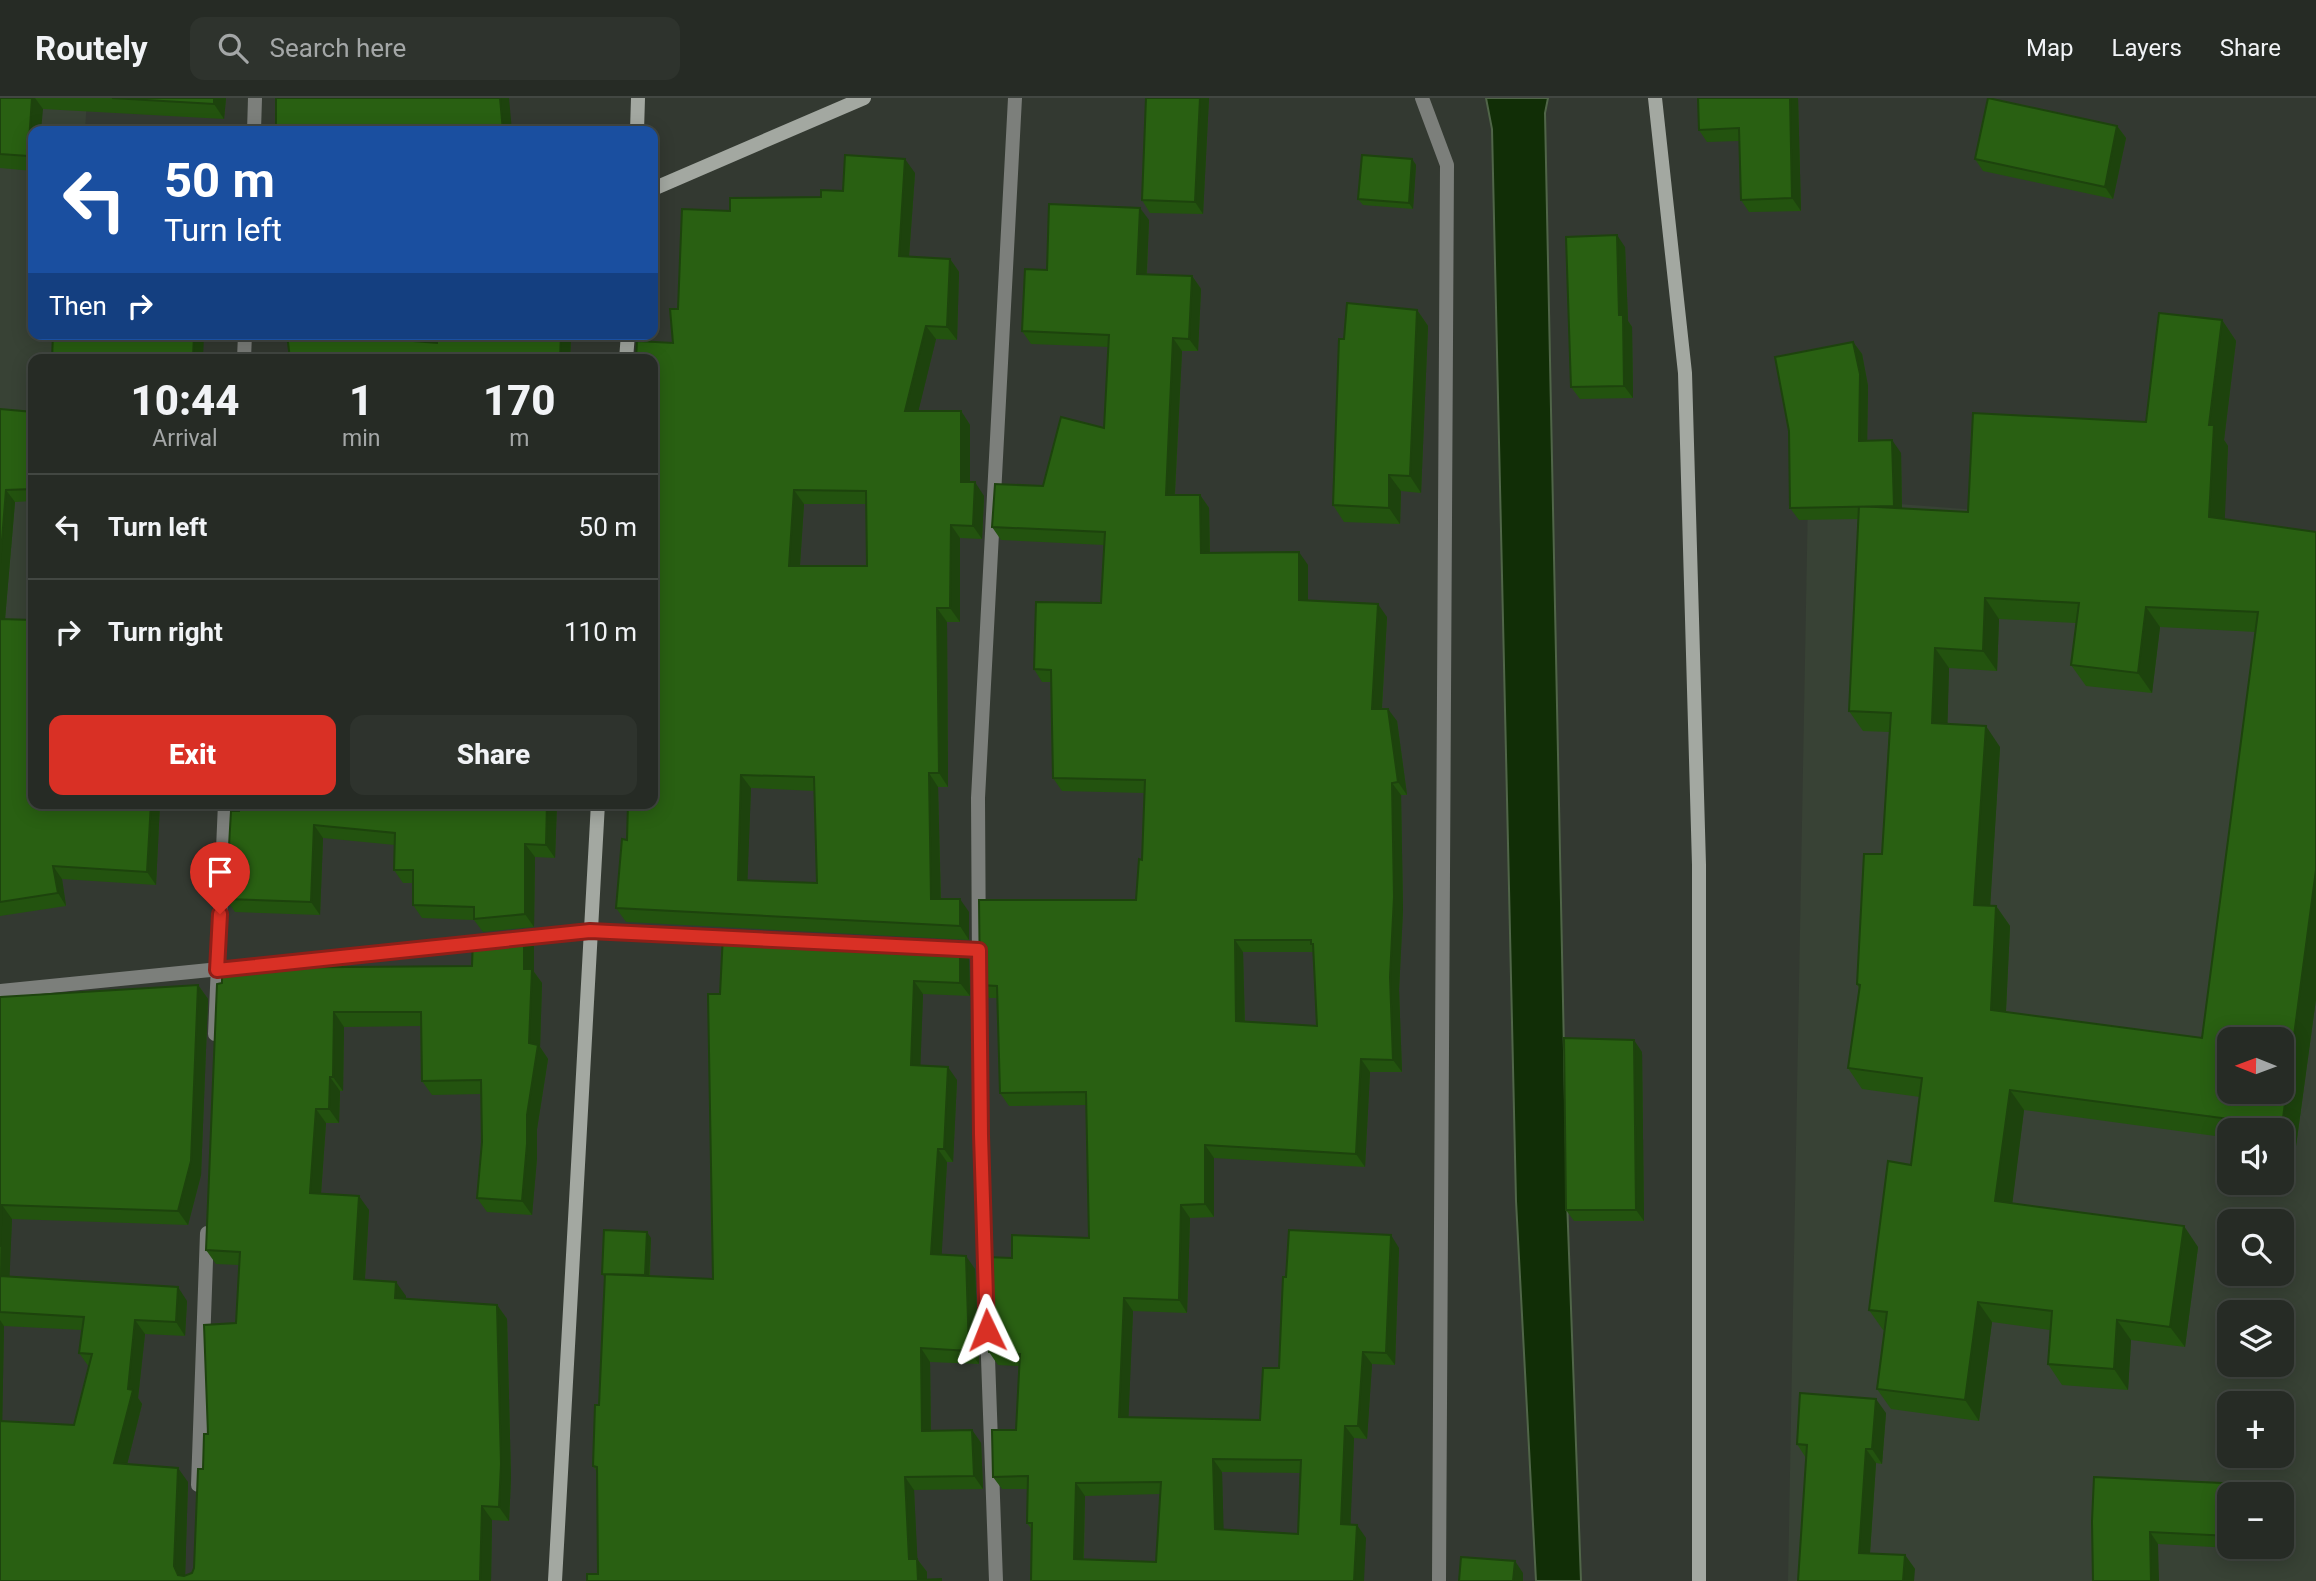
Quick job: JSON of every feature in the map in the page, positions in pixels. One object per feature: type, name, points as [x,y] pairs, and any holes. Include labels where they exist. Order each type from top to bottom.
[{"type":"street","points":[[254,126],[255,98]]},
{"type":"street","points":[[637,126],[638,98]]},
{"type":"street","points":[[658,187],[864,98]]},
{"type":"street","points":[[996,1581],[972,950],[1016,98]]},
{"type":"street","points":[[1422,98],[1447,165],[1439,1581]]},
{"type":"street","points":[[1655,98],[1685,373],[1699,865],[1699,1581]]},
{"type":"street","points":[[214,1053],[225,809]]},
{"type":"street","points":[[555,1581],[598,809]]},
{"type":"street","points":[[0,991],[590,931],[757,939]]},
{"type":"street","points":[[197,1498],[208,1220]]},
{"type":"shaded area","points":[[0,98],[87,98],[85,126],[28,126],[28,340],[69,340],[67,354],[28,354],[28,786],[0,818]]},
{"type":"shaded area","points":[[1486,98],[1548,98],[1545,113],[1567,1199],[1581,1581],[1536,1581],[1516,1201],[1492,129]]},
{"type":"shaded area","points":[[1808,497],[2316,536],[2316,1581],[1788,1581]]},
{"type":"building","points":[[0,98],[32,98],[28,156],[0,154]]},
{"type":"building","points":[[112,98],[214,98],[214,104]]},
{"type":"building","points":[[276,98],[500,98],[503,126],[276,126]]},
{"type":"building","points":[[1146,98],[1200,98],[1195,202],[1142,200]]},
{"type":"building","points":[[1698,98],[1790,98],[1792,198],[1741,200],[1739,128],[1699,130]]},
{"type":"building","points":[[1988,98],[2117,126],[2105,187],[1975,159]]},
{"type":"building","points":[[845,155],[905,159],[899,256],[950,259],[947,327],[926,326],[905,411],[961,411],[961,482],[975,482],[973,526],[951,525],[950,608],[937,608],[939,773],[929,773],[931,899],[960,899],[960,926],[616,908],[622,839],[627,840],[628,809],[658,809],[658,354],[636,354],[637,341],[673,343],[670,309],[678,309],[682,209],[730,211],[730,198],[821,197],[821,190],[843,191]],"holes":[[[794,490],[866,491],[867,566],[789,566]],[[741,775],[814,777],[817,883],[738,880]]]},
{"type":"building","points":[[1362,155],[1412,159],[1409,203],[1358,199]]},
{"type":"building","points":[[1049,204],[1140,208],[1137,274],[1192,276],[1189,339],[1173,338],[1166,495],[1200,495],[1201,553],[1299,552],[1299,600],[1378,604],[1372,709],[1388,709],[1398,782],[1392,783],[1394,897],[1390,977],[1393,1060],[1361,1059],[1356,1154],[1205,1145],[1205,1204],[1181,1205],[1179,1300],[1124,1298],[1119,1417],[1260,1420],[1263,1368],[1279,1368],[1283,1277],[1286,1277],[1289,1230],[1391,1235],[1386,1353],[1363,1352],[1358,1426],[1345,1426],[1341,1524],[1357,1525],[1354,1581],[1031,1581],[1032,1523],[1027,1523],[1028,1476],[993,1477],[992,1430],[1016,1430],[1020,1354],[989,1352],[986,1257],[1012,1258],[1012,1235],[1089,1238],[1086,1092],[1000,1093],[997,986],[980,985],[979,900],[1136,900],[1139,859],[1142,860],[1145,780],[1053,778],[1051,670],[1034,669],[1036,602],[1101,603],[1105,532],[992,527],[995,484],[1043,486],[1061,417],[1104,428],[1109,335],[1022,331],[1025,269],[1047,270]],"holes":[[[1235,940],[1311,940],[1317,1026],[1236,1021]],[[1213,1459],[1301,1460],[1298,1534],[1215,1529]],[[1161,1482],[1156,1562],[1074,1559],[1076,1483]]]},
{"type":"building","points":[[1617,235],[1619,315],[1623,315],[1624,386],[1571,387],[1566,237]]},
{"type":"building","points":[[1347,303],[1417,310],[1410,476],[1389,475],[1389,508],[1333,505],[1339,339],[1344,339]]},
{"type":"building","points":[[2159,313],[2222,320],[2209,425],[2214,425],[2209,517],[2316,532],[2316,870],[2294,1036],[2294,1027],[2217,1027],[2217,1104],[2285,1104],[2283,1118],[2222,1118],[2010,1090],[1995,1201],[2184,1226],[2170,1327],[2117,1320],[2114,1369],[2048,1364],[2052,1311],[1978,1302],[1965,1400],[1877,1389],[1887,1312],[1869,1310],[1888,1161],[1911,1165],[1922,1078],[1848,1068],[1860,985],[1857,984],[1864,854],[1882,854],[1891,713],[1849,711],[1859,506],[1968,512],[1973,413],[2146,422]],"holes":[[[1985,598],[2079,603],[2071,665],[2138,673],[2146,607],[2258,612],[2202,1038],[1991,1010],[1996,906],[1974,905],[1986,726],[1932,723],[1935,648],[1983,651]]]},
{"type":"building","points":[[53,340],[194,340],[193,354],[52,354]]},
{"type":"building","points":[[288,340],[400,340],[437,343],[437,340],[561,340],[560,354],[289,354]]},
{"type":"building","points":[[1853,342],[1860,374],[1859,441],[1892,440],[1894,506],[1790,508],[1789,431],[1775,357]]},
{"type":"building","points":[[0,409],[28,412],[28,489],[6,490],[0,565]]},
{"type":"building","points":[[0,619],[28,620],[28,809],[151,809],[147,872],[53,866],[58,893],[0,902]]},
{"type":"building","points":[[547,809],[546,845],[525,844],[525,914],[474,919],[474,907],[413,905],[413,870],[394,870],[395,833],[314,825],[311,902],[226,899],[231,811]]},
{"type":"building","points":[[524,932],[524,969],[532,969],[529,1043],[538,1045],[527,1115],[522,1201],[477,1198],[482,1142],[481,1080],[422,1081],[421,1012],[334,1012],[333,1077],[330,1077],[329,1109],[316,1109],[310,1193],[359,1196],[354,1279],[396,1282],[395,1298],[497,1305],[501,1464],[499,1507],[482,1506],[480,1581],[0,1581],[0,1421],[74,1425],[92,1354],[79,1353],[84,1317],[0,1312],[0,1276],[178,1287],[176,1322],[135,1320],[128,1389],[133,1390],[114,1463],[178,1468],[174,1566],[178,1575],[184,1576],[192,1573],[194,1568],[198,1469],[203,1469],[204,1434],[208,1434],[204,1325],[236,1323],[240,1252],[206,1250],[217,984],[222,983],[222,968],[472,966],[473,937]]},
{"type":"building","points":[[723,935],[960,946],[960,983],[914,981],[911,1065],[948,1067],[944,1149],[938,1149],[931,1254],[966,1256],[969,1351],[921,1348],[922,1431],[972,1430],[974,1476],[905,1477],[909,1559],[917,1559],[918,1580],[941,1581],[587,1581],[587,1574],[598,1574],[597,1467],[593,1466],[595,1405],[599,1405],[605,1274],[713,1279],[708,994],[720,994]]},
{"type":"building","points":[[198,985],[191,1161],[178,1211],[2,1205],[0,1247],[0,997]]},
{"type":"building","points":[[1564,1038],[1634,1040],[1636,1210],[1566,1210]]},
{"type":"building","points":[[604,1230],[647,1232],[645,1275],[602,1274]]},
{"type":"building","points":[[1800,1393],[1876,1399],[1872,1449],[1866,1449],[1859,1553],[1905,1555],[1903,1581],[1798,1581],[1807,1445],[1797,1444]]},
{"type":"building","points":[[2094,1477],[2217,1483],[2217,1535],[2150,1532],[2151,1581],[2093,1581]]},
{"type":"building","points":[[1461,1557],[1515,1561],[1513,1581],[1459,1581]]},
{"type":"route","points":[[220,914],[217,970],[590,931],[979,950],[987,1330]]}]
